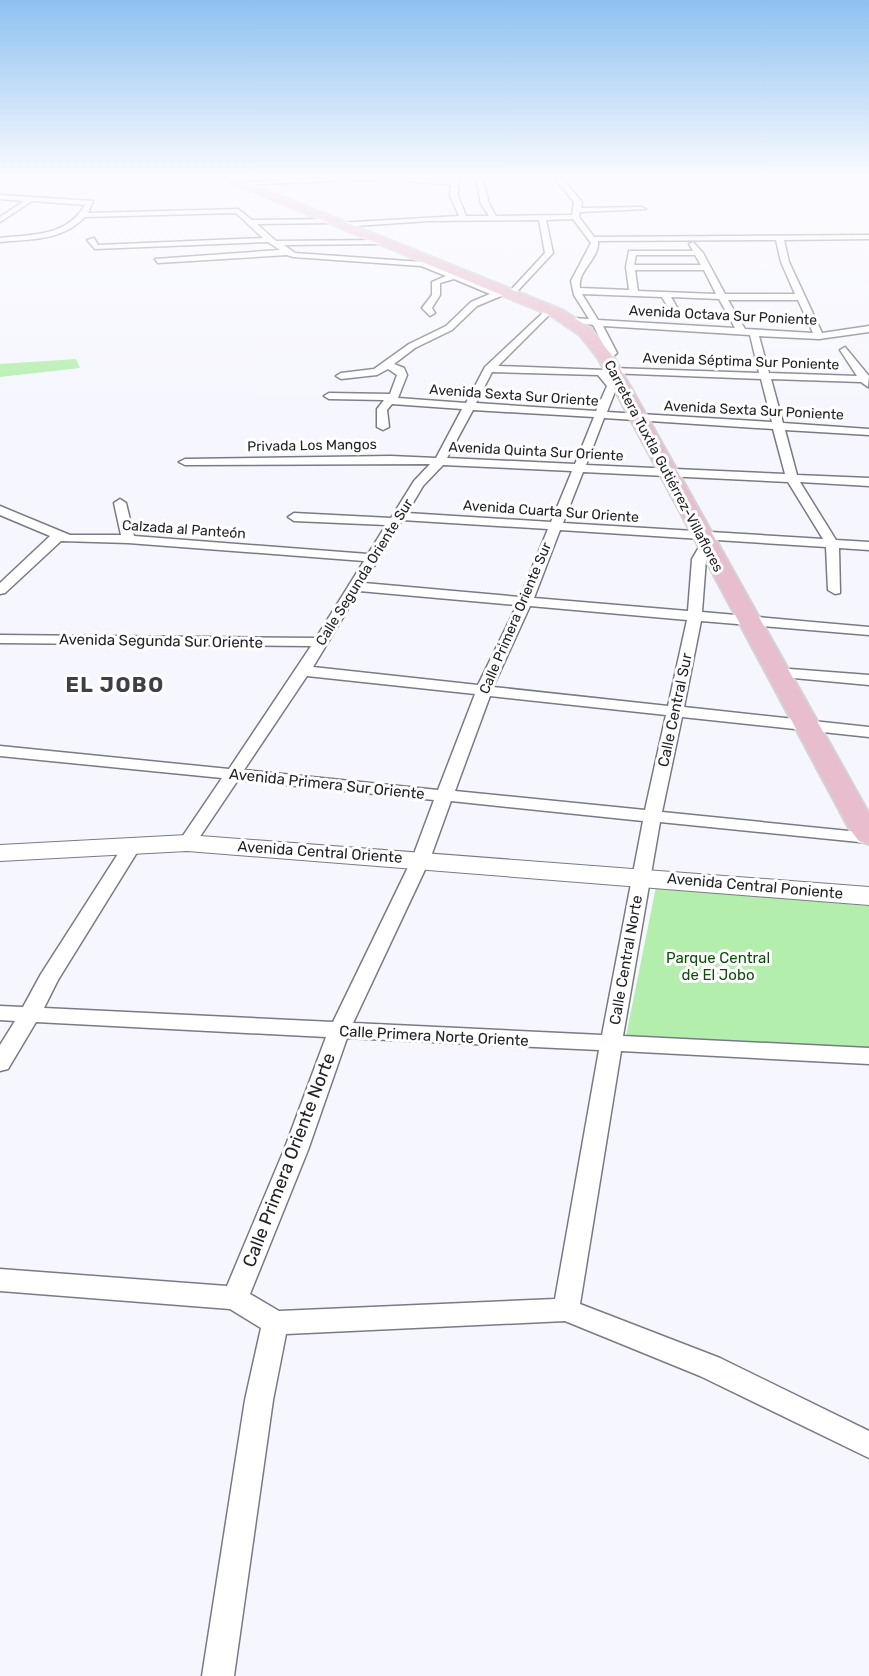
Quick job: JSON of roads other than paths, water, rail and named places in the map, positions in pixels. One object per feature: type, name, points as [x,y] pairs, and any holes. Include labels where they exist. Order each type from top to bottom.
[{"type":"main road","name":"Carretera Tuxtla Gutiérrez-Villaflores","points":[[409,254],[574,321],[591,336],[610,374],[667,472],[869,837]]},
{"type":"street","points":[[158,261],[257,254]]},
{"type":"street","points":[[297,254],[310,258],[423,261],[453,277],[505,293]]},
{"type":"street","points":[[341,376],[377,372],[412,346],[449,328],[474,304],[505,293],[548,254]]},
{"type":"street","points":[[592,254],[576,279],[592,319],[610,345],[612,353],[610,374]]},
{"type":"street","points":[[632,254],[630,267],[634,294]]},
{"type":"street","points":[[700,254],[742,332]]},
{"type":"street","points":[[783,254],[819,336]]},
{"type":"street","points":[[630,267],[708,268]]},
{"type":"street","points":[[430,313],[427,309],[436,295],[436,282],[453,277]]},
{"type":"street","points":[[579,291],[724,297],[801,297]]},
{"type":"street","points":[[665,295],[676,314]]},
{"type":"street","name":"Calle Segunda Oriente Sur","points":[[187,843],[303,671],[357,587],[371,558],[418,484],[439,462],[489,369],[549,310]]},
{"type":"street","name":"Avenida Octava Sur Poniente","points":[[574,321],[592,319],[754,333],[819,336],[869,329]]},
{"type":"street","points":[[754,333],[792,479],[832,544],[835,591]]},
{"type":"street","points":[[845,350],[867,381]]},
{"type":"street","points":[[383,426],[382,409],[392,399],[402,375],[400,370],[386,365]]},
{"type":"street","name":"Avenida Séptima Sur Poniente","points":[[489,369],[610,374],[765,375],[867,381]]},
{"type":"street","name":"Calle Primera Oriente Sur","points":[[421,859],[484,690],[525,602],[553,527],[600,417],[610,374]]},
{"type":"street","name":"Avenida Sexta Sur Oriente","points":[[329,396],[637,419]]},
{"type":"street","name":"Avenida Sexta Sur Poniente","points":[[637,419],[869,432]]},
{"type":"street","name":"Privada Los Mangos","points":[[185,462],[391,459],[439,462]]},
{"type":"street","name":"Avenida Quinta Sur Oriente","points":[[439,462],[869,482]]},
{"type":"street","points":[[120,503],[128,539]]},
{"type":"street","name":"Calzada al Panteón","points":[[0,510],[68,539],[128,539],[371,558]]},
{"type":"street","name":"Avenida Cuarta Sur Oriente","points":[[294,517],[397,519],[553,527],[704,540],[869,546]]},
{"type":"street","points":[[0,590],[58,535]]},
{"type":"street","name":"Calle Central Sur","points":[[640,876],[695,617],[699,559],[704,540]]},
{"type":"street","points":[[698,572],[723,575]]},
{"type":"street","points":[[357,587],[869,632]]},
{"type":"street","name":"Avenida Segunda Sur Oriente","points":[[0,639],[321,642]]},
{"type":"street","points":[[303,671],[869,732]]},
{"type":"street","points":[[777,673],[869,680]]},
{"type":"street","name":"Avenida Primera Sur Oriente","points":[[0,751],[446,797],[869,837]]},
{"type":"street","name":"Avenida Central Oriente","points":[[0,853],[187,843],[640,876]]},
{"type":"street","points":[[0,1063],[48,979],[132,846]]},
{"type":"street","name":"Calle Primera Oriente Norte","points":[[235,1298],[296,1150],[339,1031],[421,859]]},
{"type":"street","name":"Avenida Central Poniente","points":[[640,876],[869,896]]},
{"type":"street","name":"Calle Central Norte","points":[[566,1310],[640,876]]},
{"type":"street","name":"Calle Primera Norte Oriente","points":[[0,1013],[869,1056]]},
{"type":"street","points":[[0,1280],[235,1298],[275,1323],[566,1310],[710,1367],[869,1445]]},
{"type":"street","points":[[218,1676],[259,1400],[275,1323]]},
{"type":"district","name":"EL JOBO","points":[[115,685]]},
{"type":"park label","name":"Parque Central de El Jobo","points":[[718,966]]}]
